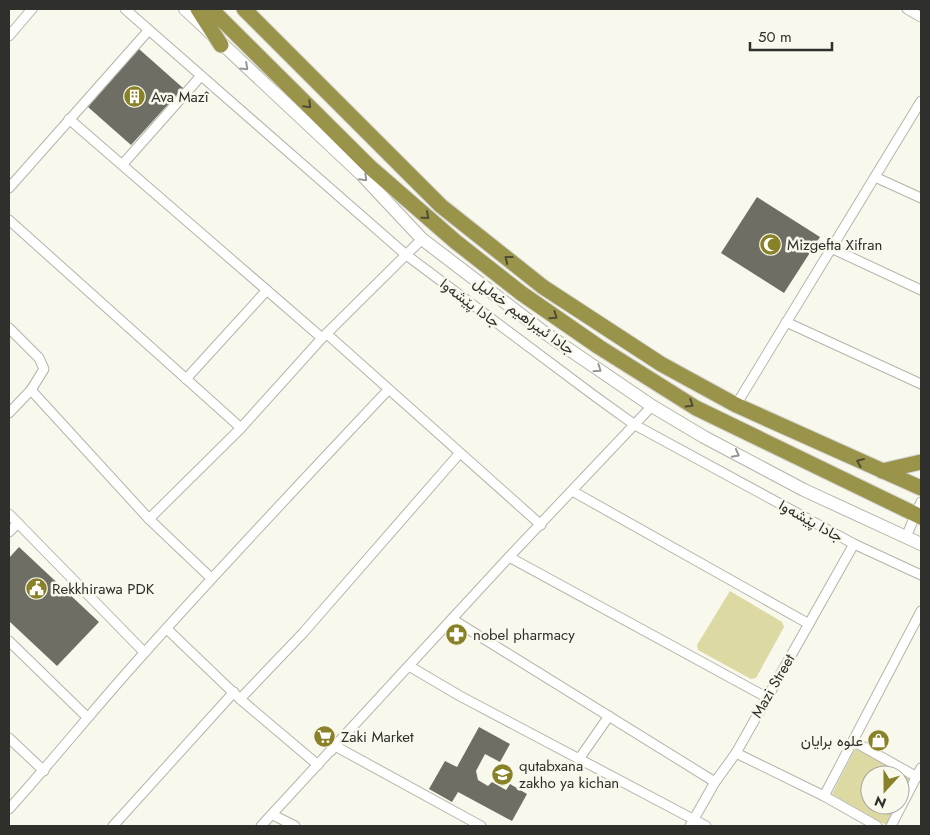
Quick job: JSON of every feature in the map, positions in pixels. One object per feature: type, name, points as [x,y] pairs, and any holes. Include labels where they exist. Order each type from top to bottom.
[{"type":"highway","points":[[198,9],[221,45]]},
{"type":"highway","name":"جادا ئیبراهیم خەلیل","points":[[211,9],[371,168],[456,242],[520,293],[599,347],[696,408],[920,511]]},
{"type":"highway","points":[[244,9],[441,206],[543,287],[661,364],[736,405],[921,488]]},
{"type":"highway","points":[[882,471],[921,462]]},
{"type":"main road","name":"جادا ئیبراهیم خەلیل","points":[[186,9],[221,45],[361,174],[422,239],[538,327],[652,406],[704,437],[804,490],[921,544]]},
{"type":"street","points":[[9,36],[32,9]]},
{"type":"street","name":"جادا پێشەوا","points":[[125,9],[200,77],[405,254],[635,425],[854,544],[921,575]]},
{"type":"street","points":[[907,9],[921,17]]},
{"type":"street","points":[[9,188],[148,31]]},
{"type":"street","points":[[122,165],[200,77]]},
{"type":"street","points":[[736,405],[920,105]]},
{"type":"street","points":[[69,119],[267,290],[388,390],[541,525]]},
{"type":"street","points":[[875,177],[921,198]]},
{"type":"street","points":[[9,220],[241,428]]},
{"type":"street","points":[[149,519],[241,428],[324,336],[422,239]]},
{"type":"street","points":[[831,248],[921,290]]},
{"type":"street","points":[[186,379],[267,290]]},
{"type":"street","points":[[786,322],[921,384]]},
{"type":"street","points":[[9,328],[39,358],[44,369],[31,390],[9,413]]},
{"type":"street","points":[[31,390],[149,519],[212,578]]},
{"type":"street","points":[[9,809],[44,771],[87,716],[144,652],[388,390]]},
{"type":"street","points":[[261,826],[509,557],[574,492],[652,406]]},
{"type":"street","points":[[113,826],[237,695],[303,633],[459,454]]},
{"type":"street","points":[[574,492],[808,624]]},
{"type":"street","points":[[906,537],[920,511]]},
{"type":"street","points":[[9,514],[144,652]]},
{"type":"street","points":[[9,532],[18,523]]},
{"type":"street","name":"Mazi Street","points":[[692,823],[715,782],[736,752],[854,544]]},
{"type":"street","points":[[509,557],[766,697]]},
{"type":"street","points":[[824,796],[921,611]]},
{"type":"street","points":[[452,619],[715,782]]},
{"type":"street","points":[[167,629],[237,695],[318,765]]},
{"type":"street","points":[[9,641],[87,716]]},
{"type":"street","points":[[409,666],[579,758],[692,823],[706,826]]},
{"type":"street","points":[[579,758],[608,716]]},
{"type":"street","points":[[9,738],[44,771]]},
{"type":"street","points":[[853,741],[919,772],[891,826]]},
{"type":"street","points":[[328,753],[336,746],[481,826]]},
{"type":"street","points":[[736,752],[824,796],[876,826]]},
{"type":"street","points":[[273,815],[295,826]]},
{"type":"shaded area","points":[[730,591],[782,622],[784,627],[756,678],[751,679],[698,650],[697,645]]},
{"type":"shaded area","points":[[856,747],[888,765],[860,765],[860,810],[832,794]]},
{"type":"shaded area","points":[[869,815],[892,815],[886,825]]},
{"type":"building","name":"Ava Mazî","points":[[139,49],[183,88],[131,145],[88,107]]},
{"type":"building","name":"Mizgefta Xifran","points":[[757,197],[820,237],[784,293],[721,253]]},
{"type":"building","name":"Rekkhirawa PDK","points":[[19,547],[99,622],[57,666],[9,621],[9,558]]},
{"type":"building","points":[[479,727],[510,744],[500,762],[485,754],[476,771],[478,780],[488,786],[492,782],[506,790],[510,784],[527,794],[512,821],[458,792],[452,802],[429,789],[445,761],[457,767]]},
{"type":"place","name":"Ava Mazî","points":[[135,97]]},
{"type":"place","name":"Mizgefta Xifran","points":[[771,245]]},
{"type":"place","name":"Rekkhirawa PDK","points":[[36,589]]},
{"type":"place","name":"nobel pharmacy","points":[[457,635]]},
{"type":"place","name":"Zaki Market","points":[[325,737]]},
{"type":"place","name":"علوه برايان","points":[[879,741]]},
{"type":"place","name":"qutabxana zakho ya kichan","points":[[503,775]]}]
